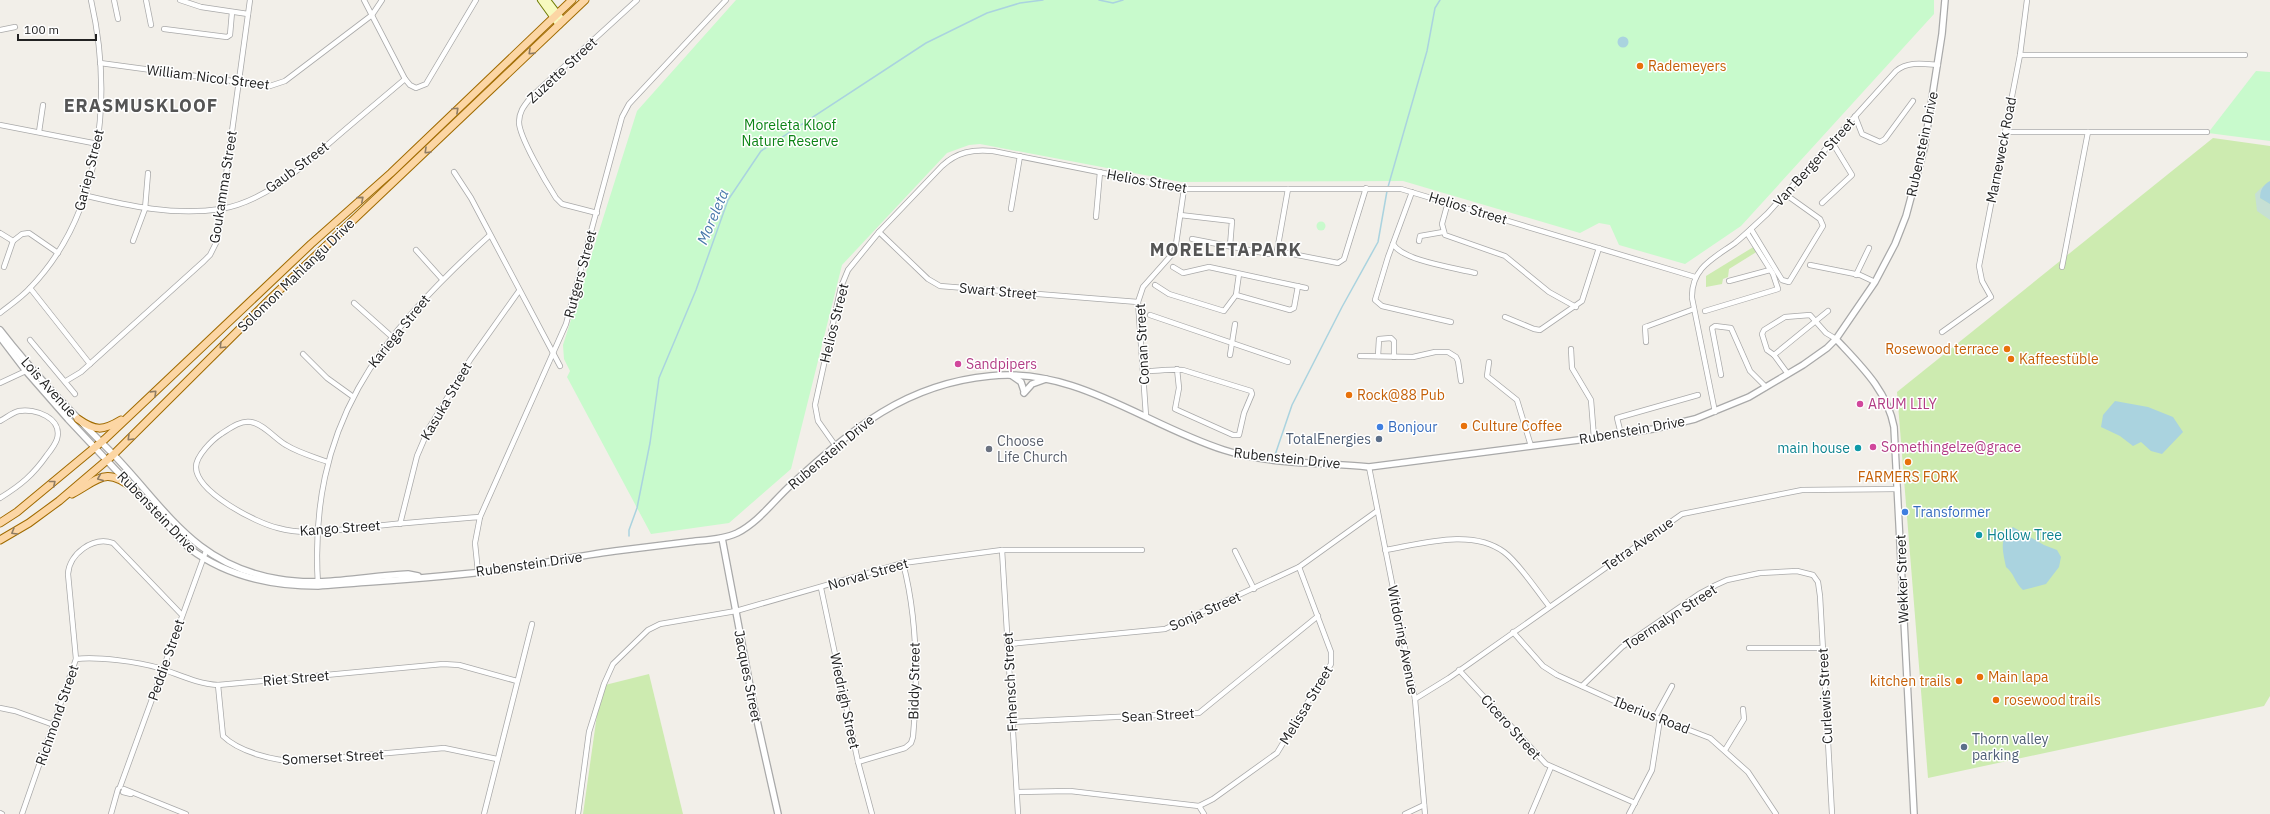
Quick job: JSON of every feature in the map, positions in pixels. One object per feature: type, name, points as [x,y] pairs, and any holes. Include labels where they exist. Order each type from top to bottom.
[{"type":"main road","points":[[541,0],[561,23]]},
{"type":"main road","points":[[547,0],[555,17]]},
{"type":"main road","name":"Solomon Mahlangu Drive","points":[[0,523],[17,512],[98,445],[138,409],[311,244],[391,173],[572,0]]},
{"type":"main road","name":"Solomon Mahlangu Drive","points":[[0,540],[29,524],[59,502],[110,457],[270,299],[585,0]]},
{"type":"main road","points":[[78,419],[90,427],[103,428],[120,421],[138,409]]},
{"type":"main road","points":[[59,502],[98,478],[107,475],[115,477],[134,489]]},
{"type":"street","name":"Gariep Street","points":[[0,313],[30,288],[58,253],[78,217],[98,144],[102,105],[100,63],[91,0]]},
{"type":"street","points":[[114,0],[118,19]]},
{"type":"street","points":[[146,0],[151,25]]},
{"type":"street","points":[[180,0],[195,5],[248,14]]},
{"type":"street","name":"Goukamma Street","points":[[66,381],[90,364],[210,255],[217,241],[250,0]]},
{"type":"street","points":[[364,0],[405,79],[410,85],[416,88],[426,84],[476,0]]},
{"type":"street","name":"William Nicol Street","points":[[100,63],[270,86],[280,84],[372,14],[382,0]]},
{"type":"street","name":"Zuzette Street","points":[[597,213],[562,204],[556,198],[522,136],[519,117],[523,107],[531,97],[636,0]]},
{"type":"street","name":"Rutgers Street","points":[[478,572],[475,543],[480,517],[555,354],[571,308],[625,110],[726,0]]},
{"type":"street","name":"Rubenstein Drive","points":[[110,457],[134,489],[172,532],[202,558],[249,577],[285,585],[318,584],[399,574],[420,577],[478,572],[610,552],[722,538],[736,534],[752,523],[835,445],[870,418],[901,400],[959,381],[1010,374],[1048,378],[1080,387],[1214,447],[1241,455],[1369,467],[1653,429],[1715,412],[1766,387],[1788,374],[1815,357],[1836,340],[1875,282],[1895,244],[1914,192],[1924,149],[1938,65],[1945,0]]},
{"type":"street","name":"Marneweck Road","points":[[1942,332],[1991,297],[1982,281],[1979,266],[2020,55],[2027,0]]},
{"type":"street","points":[[164,29],[227,37],[230,35],[232,12]]},
{"type":"street","points":[[0,30],[15,26]]},
{"type":"street","points":[[2020,55],[2245,54]]},
{"type":"street","name":"Van Bergen Street","points":[[1695,277],[1708,261],[1751,229],[1785,194],[1899,68],[1912,64],[1938,65]]},
{"type":"street","name":"Gaub Street","points":[[84,195],[145,209],[181,211],[221,209],[245,202],[292,174],[405,79]]},
{"type":"street","points":[[1855,116],[1862,134],[1880,142],[1885,139],[1913,101]]},
{"type":"street","points":[[38,132],[43,106]]},
{"type":"street","points":[[0,125],[98,144]]},
{"type":"street","points":[[2005,132],[2207,132]]},
{"type":"street","points":[[2062,267],[2088,132]]},
{"type":"street","points":[[1822,203],[1852,176],[1832,142]]},
{"type":"street","name":"Helios Street","points":[[835,445],[816,415],[816,395],[841,287],[855,260],[879,232],[942,166],[954,156],[980,150],[1020,156],[1184,190],[1395,188],[1448,202],[1695,277]]},
{"type":"street","points":[[1011,209],[1020,156]]},
{"type":"street","points":[[454,172],[471,198],[560,366]]},
{"type":"street","points":[[1096,217],[1100,172]]},
{"type":"street","points":[[133,241],[145,209],[148,173]]},
{"type":"street","points":[[1288,189],[1277,251],[1338,263],[1344,259],[1366,188]]},
{"type":"street","name":"Conan Street","points":[[1146,416],[1138,302],[1144,287],[1173,255],[1184,190]]},
{"type":"street","points":[[1412,192],[1375,296],[1376,303],[1382,306],[1451,322]]},
{"type":"street","points":[[1751,229],[1782,280],[1790,282],[1823,226],[1820,219],[1785,194]]},
{"type":"street","points":[[1443,232],[1442,224],[1448,202]]},
{"type":"street","points":[[1180,215],[1230,220],[1233,225],[1230,246]]},
{"type":"street","name":"Swart Street","points":[[879,232],[928,279],[940,286],[1138,302]]},
{"type":"street","points":[[1419,241],[1420,236],[1424,234],[1443,232],[1450,237],[1505,256],[1549,292],[1576,307]]},
{"type":"street","points":[[0,233],[13,241]]},
{"type":"street","points":[[4,267],[13,241],[22,234],[29,233],[58,253]]},
{"type":"street","points":[[1705,311],[1775,291],[1778,287],[1770,270],[1747,233]]},
{"type":"street","name":"Kariega Street","points":[[318,584],[319,532],[328,462],[332,445],[352,396],[370,364],[391,336],[442,279],[490,235]]},
{"type":"street","points":[[1192,240],[1269,254]]},
{"type":"street","points":[[1393,244],[1400,252],[1413,257],[1475,273]]},
{"type":"street","points":[[1505,317],[1530,328],[1540,330],[1576,307],[1584,297],[1599,248]]},
{"type":"street","points":[[1856,275],[1869,248]]},
{"type":"street","points":[[416,250],[442,279]]},
{"type":"street","points":[[1810,265],[1856,275],[1875,282]]},
{"type":"street","points":[[1173,267],[1182,273],[1209,267],[1306,288]]},
{"type":"street","points":[[1729,281],[1770,270]]},
{"type":"street","points":[[1155,285],[1169,294],[1223,311],[1227,309],[1236,295],[1239,274]]},
{"type":"street","points":[[1695,277],[1692,292],[1694,310],[1715,412]]},
{"type":"street","points":[[1236,295],[1290,310],[1294,308],[1298,286]]},
{"type":"street","points":[[30,288],[90,364]]},
{"type":"street","name":"Kasuka Street","points":[[400,524],[414,467],[429,428],[470,360],[519,291]]},
{"type":"street","points":[[354,303],[391,336]]},
{"type":"street","points":[[1646,342],[1646,327],[1694,310]]},
{"type":"street","points":[[1774,355],[1828,311]]},
{"type":"street","points":[[1788,374],[1774,355],[1767,350],[1762,334],[1764,330],[1779,320],[1794,315],[1810,314],[1826,333],[1836,340]]},
{"type":"street","points":[[1150,315],[1288,362]]},
{"type":"street","points":[[1230,355],[1235,324]]},
{"type":"street","points":[[1721,375],[1712,328],[1715,326],[1731,328],[1750,371],[1766,387]]},
{"type":"street","name":"Lois Avenue","points":[[0,330],[29,369],[78,419],[98,445]]},
{"type":"street","name":"Lois Avenue","points":[[0,337],[98,445]]},
{"type":"street","points":[[1378,356],[1378,341],[1380,338],[1386,338],[1394,341],[1394,357]]},
{"type":"street","points":[[30,340],[66,381],[75,394]]},
{"type":"street","name":"Wekker Street","points":[[1836,340],[1871,377],[1889,406],[1894,427],[1914,814]]},
{"type":"street","points":[[1572,349],[1572,368],[1591,400],[1594,438]]},
{"type":"street","points":[[1360,356],[1419,356],[1435,352],[1448,352],[1456,357],[1458,361],[1462,381]]},
{"type":"street","points":[[303,354],[324,375],[352,396]]},
{"type":"street","points":[[1489,362],[1487,376],[1517,400],[1532,446]]},
{"type":"street","points":[[0,383],[29,369]]},
{"type":"street","points":[[1151,371],[1177,370],[1252,392],[1239,435],[1233,435],[1175,409],[1180,388],[1177,370]]},
{"type":"street","points":[[1010,374],[1021,382],[1024,392],[1032,384],[1048,378]]},
{"type":"street","points":[[1620,434],[1617,418],[1698,395]]},
{"type":"street","points":[[0,421],[18,411],[40,412],[45,414],[54,423],[58,436],[31,476],[0,498]]},
{"type":"street","name":"Kango Street","points":[[328,462],[292,448],[256,423],[244,422],[223,433],[212,442],[196,462],[196,472],[210,489],[228,506],[250,518],[278,529],[319,532],[480,517]]},
{"type":"street","points":[[98,445],[110,457]]},
{"type":"street","name":"Rubenstein Drive","points":[[110,457],[171,521],[206,551],[220,560],[249,573],[278,579],[318,584]]},
{"type":"street","name":"Witdoring Avenue","points":[[1369,467],[1415,699],[1425,814]]},
{"type":"street","name":"Tetra Avenue","points":[[1415,699],[1686,513],[1802,490],[1898,489]]},
{"type":"street","name":"Sonja Street","points":[[1008,644],[1160,631],[1299,567],[1377,511]]},
{"type":"street","name":"Jacques Street","points":[[722,538],[754,707],[778,814]]},
{"type":"street","points":[[1385,550],[1462,539],[1484,543],[1496,548],[1508,556],[1549,606]]},
{"type":"street","name":"Richmond Street","points":[[22,814],[76,660],[69,565],[78,553],[92,544],[103,540],[113,543],[182,615]]},
{"type":"street","name":"Norval Street","points":[[578,814],[592,719],[613,664],[644,634],[656,626],[736,611],[821,588],[903,563],[1002,550],[1142,550]]},
{"type":"street","name":"Frhensch Street","points":[[1002,550],[1018,814]]},
{"type":"street","name":"Peddie Street","points":[[111,814],[122,789],[127,768],[202,558],[206,551]]},
{"type":"street","points":[[1235,551],[1254,589]]},
{"type":"street","name":"Biddy Street","points":[[858,762],[905,748],[911,743],[913,737],[916,693],[915,644],[910,591],[903,563]]},
{"type":"street","name":"Melissa Street","points":[[1199,806],[1213,799],[1275,756],[1333,660],[1299,567]]},
{"type":"street","name":"Toermalyn Street","points":[[1582,686],[1622,647],[1699,594],[1716,585],[1727,580],[1760,573],[1797,571],[1810,573],[1816,579]]},
{"type":"street","name":"Curlewis Street","points":[[1816,579],[1819,585],[1832,814]]},
{"type":"street","name":"Wiedrigh Street","points":[[821,588],[858,762],[872,814]]},
{"type":"street","name":"Sean Street","points":[[1012,722],[1199,713],[1318,616]]},
{"type":"street","points":[[484,814],[532,624]]},
{"type":"street","name":"Iberius Road","points":[[1513,632],[1549,671],[1655,717],[1703,734],[1725,750],[1748,772],[1776,814]]},
{"type":"street","points":[[1749,648],[1822,648]]},
{"type":"street","name":"Riet Street","points":[[76,660],[94,658],[163,669],[198,682],[218,685],[443,664],[459,666],[517,681]]},
{"type":"street","name":"Cicero Street","points":[[1459,670],[1531,750],[1551,767],[1635,803]]},
{"type":"street","name":"Somerset Street","points":[[218,685],[223,736],[233,744],[278,761],[299,761],[444,748],[497,759]]},
{"type":"street","points":[[1655,717],[1672,686]]},
{"type":"street","points":[[0,708],[15,711],[54,725]]},
{"type":"street","points":[[1725,750],[1744,718],[1743,709]]},
{"type":"street","points":[[1629,814],[1652,770],[1660,719]]},
{"type":"street","points":[[1531,814],[1551,767]]},
{"type":"street","points":[[122,789],[186,814]]},
{"type":"street","points":[[1017,792],[1070,791],[1199,806],[1204,814]]},
{"type":"street","points":[[1405,814],[1424,805]]},
{"type":"green space","name":"Moreleta Kloof Nature Reserve","points":[[736,0],[1934,0],[1934,14],[1741,226],[1685,264],[1619,245],[1610,225],[1599,223],[1580,233],[1403,181],[1181,182],[980,144],[969,145],[947,153],[842,265],[791,469],[729,523],[651,534],[567,377],[570,371],[564,359],[563,345],[637,111]]},
{"type":"green space","points":[[2256,71],[2270,72],[2270,141],[2208,133]]},
{"type":"green space","points":[[2213,138],[2270,146],[2270,696],[2264,706],[1928,778],[1897,392]]},
{"type":"green space","points":[[2263,186],[2260,198],[2270,204],[2270,220],[2257,211],[2255,194]]},
{"type":"green space","points":[[1321,221],[1326,226],[1321,231],[1316,226]]},
{"type":"green space","points":[[1755,246],[1758,251],[1729,269],[1728,277],[1723,279],[1722,284],[1706,287],[1706,276]]},
{"type":"green space","points":[[649,674],[683,814],[583,814],[601,686]]},
{"type":"water","points":[[1623,36],[1627,38],[1629,42],[1627,46],[1623,48],[1619,46],[1617,42],[1619,38]]},
{"type":"water","points":[[2270,181],[2270,204],[2260,198],[2262,188]]},
{"type":"water","points":[[2115,401],[2148,407],[2173,417],[2183,432],[2162,454],[2151,451],[2141,442],[2133,446],[2120,436],[2101,427],[2103,415]]},
{"type":"water","points":[[2013,527],[2044,545],[2057,550],[2061,557],[2059,567],[2046,584],[2023,590],[2006,567],[2003,541],[2005,536]]},
{"type":"waterway","name":"Moreleta","points":[[629,536],[629,530],[637,508],[650,443],[659,378],[696,290],[728,200],[761,151],[926,43],[987,13],[1020,3],[1043,0]]},
{"type":"waterway","name":"Moreleta","points":[[1099,0],[1113,3],[1123,0]]},
{"type":"waterway","points":[[1388,187],[1427,51],[1435,8],[1440,0]]},
{"type":"waterway","points":[[1274,458],[1292,405],[1342,307],[1378,242],[1387,191]]},
{"type":"place","name":"Rademeyers","points":[[1640,66]]},
{"type":"place","name":"Rosewood terrace","points":[[2007,349]]},
{"type":"place","name":"Kaffeestüble","points":[[2011,359]]},
{"type":"place","name":"Sandpipers","points":[[958,364]]},
{"type":"place","name":"Rock@88 Pub","points":[[1349,395]]},
{"type":"place","name":"ARUM LILY","points":[[1860,404]]},
{"type":"place","name":"Culture Coffee","points":[[1464,426]]},
{"type":"place","name":"Bonjour","points":[[1380,427]]},
{"type":"place","name":"TotalEnergies","points":[[1379,439]]},
{"type":"place","name":"Somethingelze@grace","points":[[1873,447]]},
{"type":"place","name":"main house","points":[[1858,448]]},
{"type":"place","name":"Choose Life Church","points":[[989,449]]},
{"type":"place","name":"FARMERS FORK","points":[[1908,462]]},
{"type":"place","name":"Transformer","points":[[1905,512]]},
{"type":"place","name":"Hollow Tree","points":[[1979,535]]},
{"type":"place","name":"Main lapa","points":[[1980,677]]},
{"type":"place","name":"kitchen trails","points":[[1959,681]]},
{"type":"place","name":"rosewood trails","points":[[1996,700]]},
{"type":"place","name":"Thorn valley parking","points":[[1964,747]]},
{"type":"district","name":"ERASMUSKLOOF","points":[[141,106]]},
{"type":"district","name":"MORELETAPARK","points":[[1226,250]]}]
